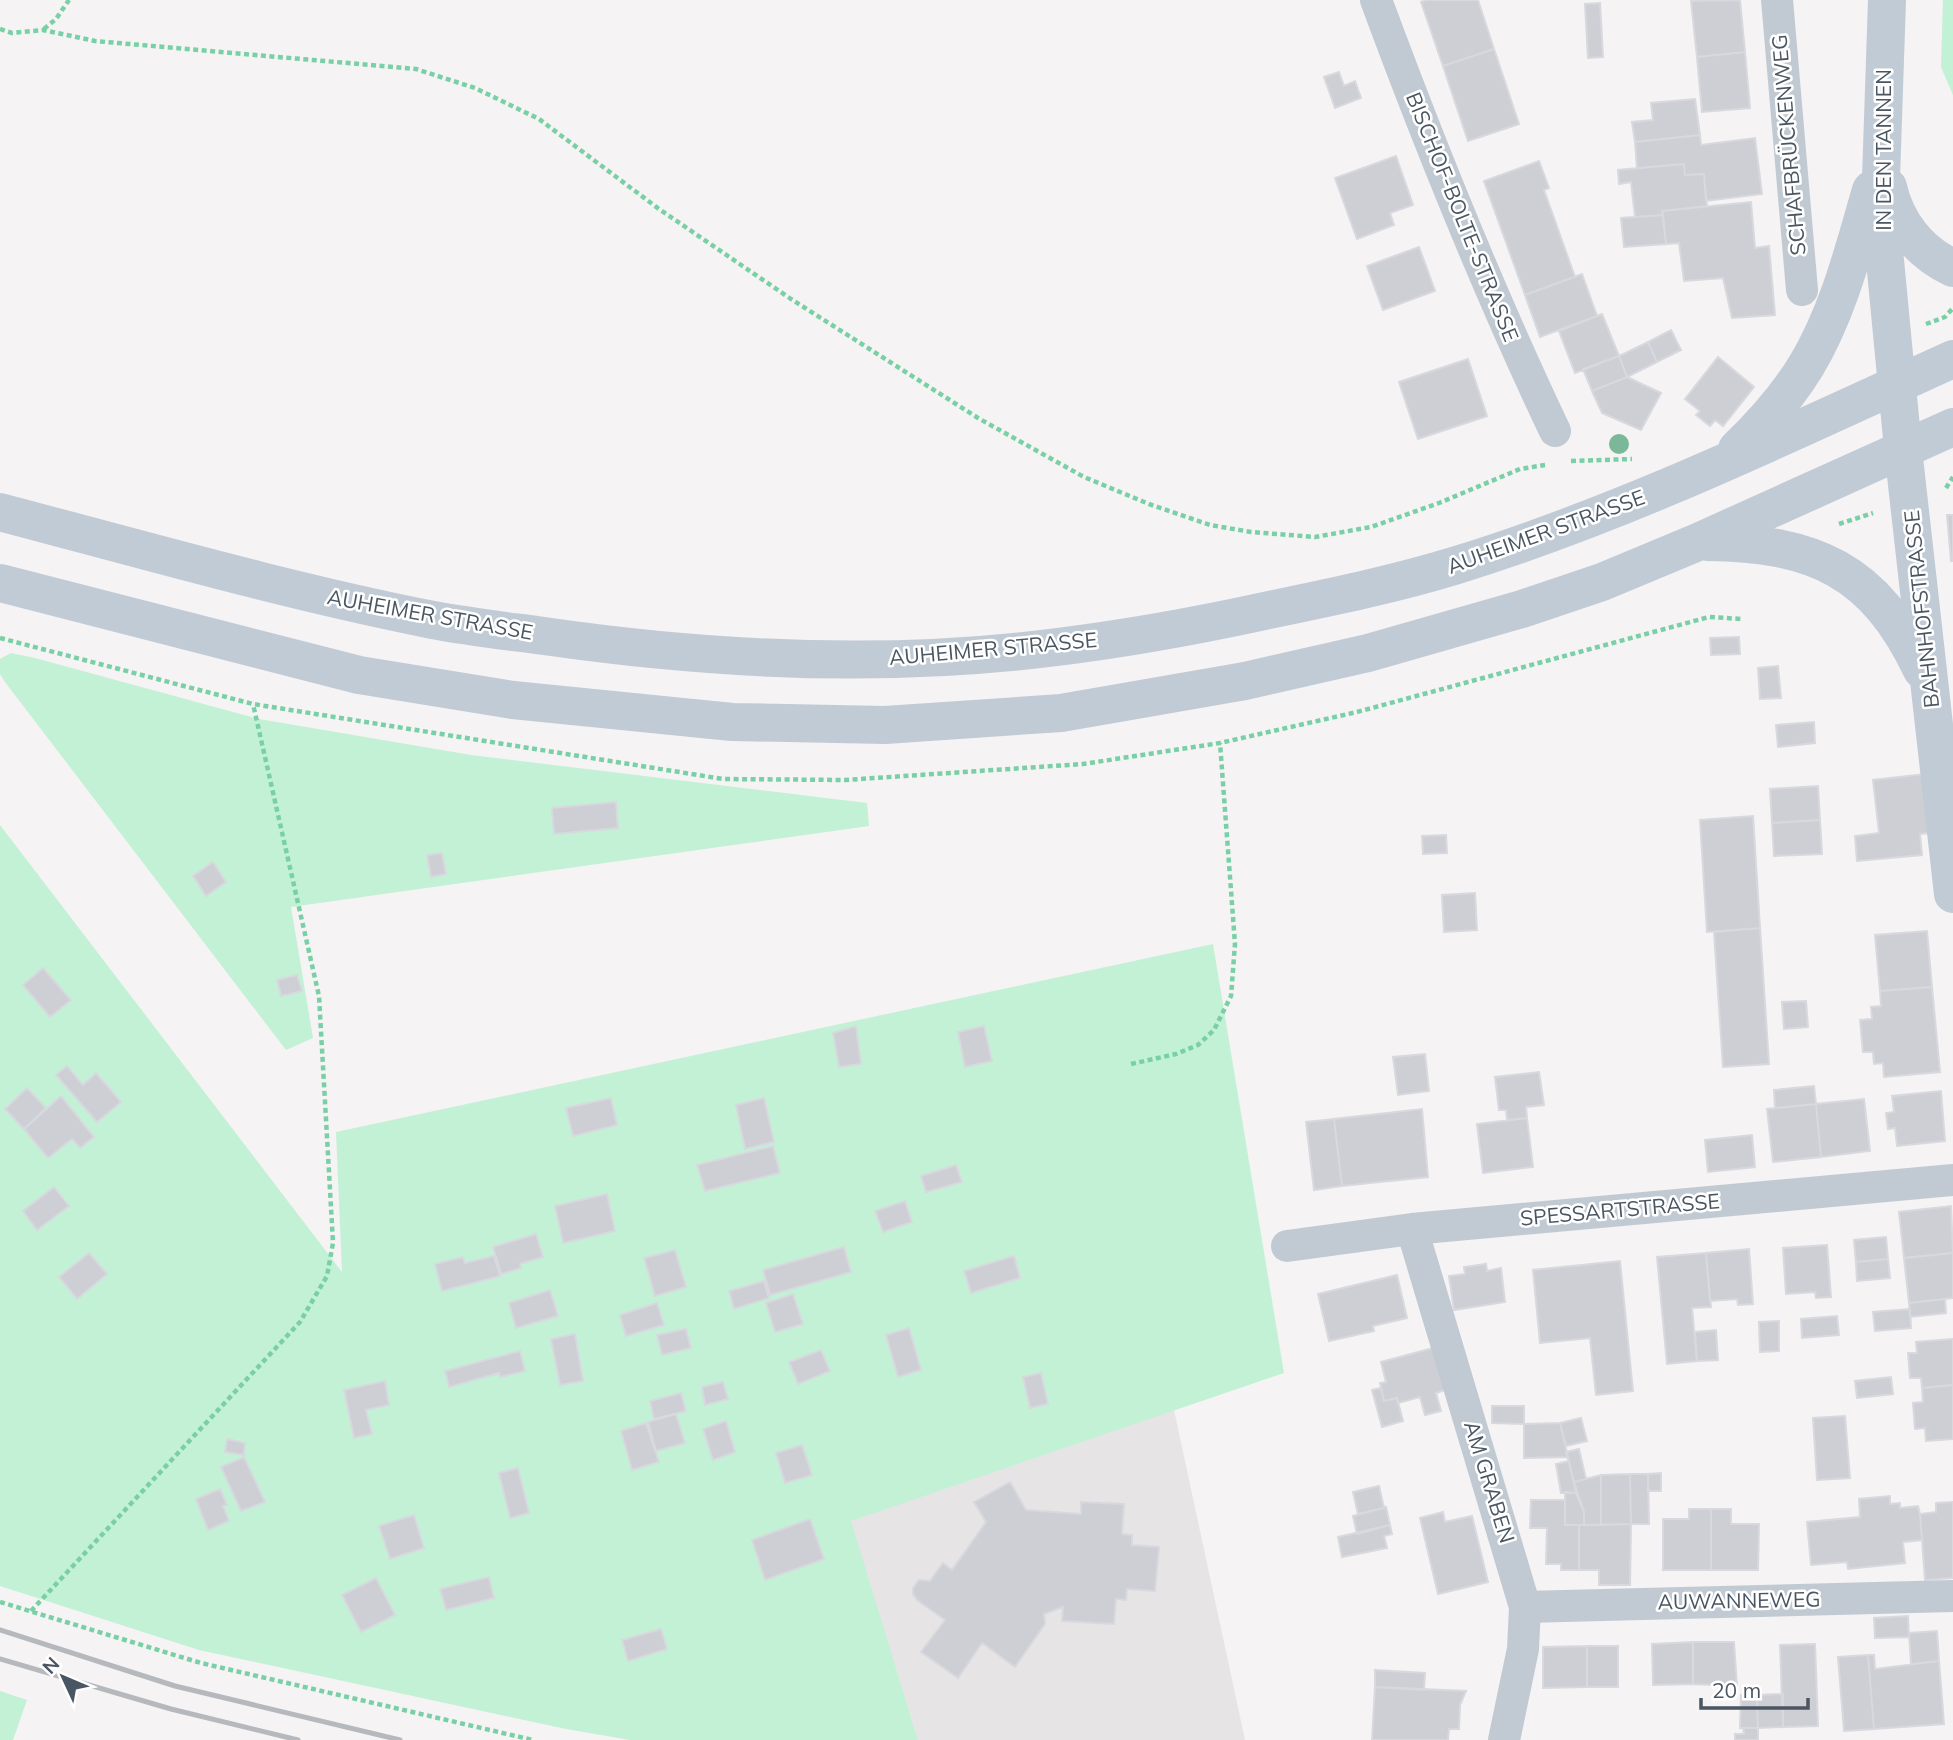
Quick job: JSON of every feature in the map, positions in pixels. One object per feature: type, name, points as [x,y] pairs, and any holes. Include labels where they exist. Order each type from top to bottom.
[{"type":"main road","name":"IN DEN TANNEN","points":[[1887,0],[1880,208],[1903,449]]},
{"type":"main road","points":[[1881,154],[1895,209],[1904,225],[1919,245],[1953,268]]},
{"type":"main road","points":[[1692,478],[1734,451],[1761,426],[1806,367],[1827,326],[1881,154]]},
{"type":"main road","name":"AUHEIMER STRASSE","points":[[0,512],[300,591],[437,621],[688,654],[820,660],[917,658],[1045,649],[1172,631],[1359,592],[1458,565],[1692,478],[1953,359]]},
{"type":"main road","points":[[0,583],[359,674],[513,700],[732,722],[885,725],[1061,713],[1245,681],[1368,653],[1522,609],[1602,582],[1698,542],[1953,426]]},
{"type":"main road","name":"BAHNHOFSTRASSE","points":[[1903,449],[1930,688],[1945,750],[1953,894]]},
{"type":"main road","points":[[1698,542],[1739,542],[1778,547],[1824,561],[1843,571],[1866,587],[1903,635],[1930,688]]},
{"type":"street","name":"BISCHOF-BOLTE-STRASSE","points":[[1376,0],[1468,238],[1509,336],[1555,431]]},
{"type":"street","name":"SCHAFBRÜCKENWEG","points":[[1777,0],[1802,290]]},
{"type":"street","name":"SPESSARTSTRASSE","points":[[1287,1245],[1412,1228],[1953,1180]]},
{"type":"street","name":"AM GRABEN","points":[[1412,1228],[1525,1607],[1523,1648],[1504,1740]]},
{"type":"street","name":"AUWANNEWEG","points":[[1525,1607],[1953,1596]]},
{"type":"path","points":[[43,30],[56,19],[69,0]]},
{"type":"path","points":[[0,29],[12,33],[43,30],[95,41],[416,69],[475,88],[539,119],[681,224],[791,299],[978,418],[1084,477],[1210,525],[1251,532],[1315,537],[1371,527],[1439,503],[1520,469],[1571,461],[1645,458]]},
{"type":"path","points":[[1944,492],[1953,477]]},
{"type":"path","points":[[31,1611],[300,1322],[327,1276],[333,1243],[319,996],[253,704]]},
{"type":"path","points":[[1131,1064],[1176,1055],[1198,1045],[1214,1030],[1230,996],[1235,944],[1220,743]]},
{"type":"path","points":[[0,1602],[201,1663],[533,1740]]},
{"type":"shaded area","points":[[1174,1410],[1245,1740],[918,1740],[850,1521]]},
{"type":"green space","points":[[1943,0],[1953,0],[1953,95],[1941,67]]},
{"type":"green space","points":[[11,653],[259,719],[471,755],[867,803],[869,826],[291,907],[313,1038],[286,1050],[5,682],[0,674],[0,659]]},
{"type":"green space","points":[[0,825],[342,1272],[336,1132],[1213,944],[1284,1373],[851,1521],[918,1740],[630,1740],[566,1729],[199,1650],[0,1586]]},
{"type":"green space","points":[[0,1691],[27,1700],[13,1740],[0,1740]]},
{"type":"building","points":[[1478,0],[1494,49],[1443,66],[1421,2]]},
{"type":"building","points":[[1740,0],[1745,52],[1697,57],[1691,1]]},
{"type":"building","points":[[1600,3],[1603,57],[1588,58],[1585,4]]},
{"type":"building","points":[[1494,49],[1519,124],[1468,141],[1443,66]]},
{"type":"building","points":[[1745,52],[1750,108],[1702,112],[1697,57]]},
{"type":"building","points":[[1339,72],[1344,86],[1355,81],[1361,98],[1335,108],[1324,77]]},
{"type":"building","points":[[1695,99],[1700,135],[1635,142],[1632,122],[1653,120],[1651,103]]},
{"type":"building","points":[[1700,135],[1701,145],[1755,138],[1762,194],[1706,201],[1704,174],[1685,175],[1684,164],[1637,168],[1635,142]]},
{"type":"building","points":[[1396,156],[1413,205],[1390,213],[1394,225],[1357,239],[1335,178]]},
{"type":"building","points":[[1539,161],[1549,188],[1544,190],[1575,277],[1525,295],[1484,181]]},
{"type":"building","points":[[1684,164],[1685,175],[1704,174],[1707,206],[1662,211],[1663,215],[1635,217],[1631,182],[1619,184],[1618,170]]},
{"type":"building","points":[[1751,202],[1755,248],[1769,246],[1775,315],[1732,318],[1723,278],[1684,281],[1679,243],[1666,244],[1662,211]]},
{"type":"building","points":[[1663,215],[1666,244],[1624,247],[1621,218]]},
{"type":"building","points":[[1419,247],[1435,291],[1383,310],[1367,266]]},
{"type":"building","points":[[1582,274],[1597,316],[1540,337],[1525,295]]},
{"type":"building","points":[[1602,314],[1619,356],[1575,373],[1559,331]]},
{"type":"building","points":[[1671,330],[1681,350],[1657,362],[1648,342]]},
{"type":"building","points":[[1648,342],[1657,362],[1627,377],[1619,356]]},
{"type":"building","points":[[1619,356],[1627,377],[1592,391],[1583,369]]},
{"type":"building","points":[[1718,357],[1754,387],[1723,426],[1715,420],[1710,426],[1696,415],[1700,411],[1685,399]]},
{"type":"building","points":[[1468,359],[1487,416],[1418,439],[1399,382]]},
{"type":"building","points":[[1627,377],[1661,393],[1641,430],[1602,413],[1592,391]]},
{"type":"building","points":[[1947,515],[1953,515],[1953,561],[1951,561]]},
{"type":"building","points":[[1739,637],[1740,654],[1711,655],[1710,638]]},
{"type":"building","points":[[1778,666],[1781,698],[1760,699],[1758,668]]},
{"type":"building","points":[[1814,722],[1815,743],[1778,747],[1776,725]]},
{"type":"building","points":[[1925,774],[1931,833],[1920,834],[1922,855],[1857,861],[1855,836],[1879,833],[1873,780]]},
{"type":"building","points":[[1818,786],[1820,820],[1772,823],[1770,789]]},
{"type":"building","points":[[616,802],[618,828],[554,834],[552,808]]},
{"type":"building","points":[[1753,816],[1760,928],[1707,932],[1700,820]]},
{"type":"building","points":[[1820,820],[1822,854],[1774,856],[1772,823]]},
{"type":"building","points":[[1446,835],[1447,853],[1423,854],[1422,836]]},
{"type":"building","points":[[442,853],[446,874],[431,877],[427,855]]},
{"type":"building","points":[[213,862],[226,882],[206,896],[193,876]]},
{"type":"building","points":[[1475,893],[1477,930],[1444,932],[1442,895]]},
{"type":"building","points":[[1760,928],[1769,1064],[1723,1067],[1714,932]]},
{"type":"building","points":[[1927,931],[1932,987],[1880,991],[1875,935]]},
{"type":"building","points":[[43,968],[71,1000],[50,1017],[23,985]]},
{"type":"building","points":[[297,975],[302,991],[281,996],[277,980]]},
{"type":"building","points":[[1932,987],[1940,1072],[1884,1077],[1883,1063],[1874,1064],[1873,1052],[1863,1052],[1860,1020],[1872,1019],[1871,1007],[1881,1006],[1880,991]]},
{"type":"building","points":[[1806,1001],[1808,1027],[1784,1029],[1782,1002]]},
{"type":"building","points":[[856,1026],[861,1064],[839,1067],[833,1033]]},
{"type":"building","points":[[984,1026],[992,1061],[965,1067],[958,1032]]},
{"type":"building","points":[[1425,1054],[1429,1091],[1398,1095],[1393,1057]]},
{"type":"building","points":[[67,1066],[83,1085],[96,1073],[121,1102],[97,1122],[56,1075]]},
{"type":"building","points":[[1539,1072],[1544,1105],[1526,1107],[1527,1118],[1507,1120],[1506,1110],[1499,1110],[1495,1077]]},
{"type":"building","points":[[1814,1086],[1816,1104],[1775,1108],[1774,1090]]},
{"type":"building","points":[[27,1088],[46,1108],[24,1129],[5,1109]]},
{"type":"building","points":[[1941,1091],[1945,1141],[1897,1146],[1895,1128],[1888,1129],[1886,1113],[1894,1112],[1892,1096]]},
{"type":"building","points":[[61,1096],[94,1137],[80,1148],[72,1139],[48,1158],[24,1129]]},
{"type":"building","points":[[611,1098],[617,1125],[573,1136],[566,1108]]},
{"type":"building","points":[[764,1098],[774,1142],[745,1149],[736,1105]]},
{"type":"building","points":[[1864,1099],[1870,1151],[1821,1157],[1816,1104]]},
{"type":"building","points":[[1816,1104],[1821,1157],[1773,1162],[1767,1109]]},
{"type":"building","points":[[1422,1109],[1428,1177],[1342,1186],[1334,1119]]},
{"type":"building","points":[[1527,1118],[1533,1167],[1483,1173],[1477,1124]]},
{"type":"building","points":[[1334,1119],[1342,1186],[1314,1190],[1306,1122]]},
{"type":"building","points":[[1752,1135],[1755,1167],[1708,1172],[1705,1140]]},
{"type":"building","points":[[773,1146],[780,1173],[705,1191],[697,1165]]},
{"type":"building","points":[[956,1165],[962,1182],[926,1192],[921,1176]]},
{"type":"building","points":[[54,1187],[69,1206],[37,1230],[23,1211]]},
{"type":"building","points":[[607,1194],[615,1231],[563,1243],[555,1206]]},
{"type":"building","points":[[905,1201],[912,1222],[883,1232],[875,1211]]},
{"type":"building","points":[[1951,1206],[1953,1253],[1904,1258],[1899,1212]]},
{"type":"building","points":[[536,1234],[543,1257],[520,1264],[521,1268],[501,1274],[493,1247]]},
{"type":"building","points":[[1886,1237],[1888,1259],[1856,1262],[1854,1240]]},
{"type":"building","points":[[1827,1245],[1831,1297],[1816,1298],[1815,1292],[1786,1294],[1783,1248]]},
{"type":"building","points":[[844,1247],[851,1272],[770,1295],[763,1270]]},
{"type":"building","points":[[1749,1249],[1753,1304],[1738,1305],[1737,1299],[1710,1301],[1706,1253]]},
{"type":"building","points":[[675,1250],[686,1287],[655,1296],[644,1258]]},
{"type":"building","points":[[89,1253],[107,1274],[77,1299],[59,1277]]},
{"type":"building","points":[[1706,1253],[1711,1307],[1692,1308],[1697,1361],[1667,1364],[1657,1257]]},
{"type":"building","points":[[1953,1253],[1953,1298],[1909,1303],[1904,1258]]},
{"type":"building","points":[[494,1256],[500,1276],[442,1291],[435,1264],[463,1257],[465,1263]]},
{"type":"building","points":[[1014,1256],[1020,1278],[971,1293],[964,1271]]},
{"type":"building","points":[[1888,1259],[1890,1278],[1857,1281],[1856,1262]]},
{"type":"building","points":[[1620,1261],[1633,1391],[1596,1395],[1590,1338],[1540,1343],[1533,1270]]},
{"type":"building","points":[[1486,1264],[1487,1271],[1501,1268],[1505,1302],[1454,1310],[1449,1276],[1465,1274],[1464,1267]]},
{"type":"building","points":[[1397,1275],[1407,1318],[1373,1326],[1374,1331],[1329,1341],[1318,1294]]},
{"type":"building","points":[[764,1281],[769,1298],[734,1309],[729,1291]]},
{"type":"building","points":[[550,1290],[558,1316],[516,1328],[509,1303]]},
{"type":"building","points":[[793,1294],[803,1324],[775,1332],[766,1303]]},
{"type":"building","points":[[1945,1299],[1946,1313],[1910,1317],[1909,1303]]},
{"type":"building","points":[[657,1303],[664,1325],[626,1336],[620,1315]]},
{"type":"building","points":[[1910,1309],[1911,1328],[1875,1331],[1873,1312]]},
{"type":"building","points":[[1837,1316],[1839,1335],[1802,1338],[1801,1319]]},
{"type":"building","points":[[1779,1321],[1779,1351],[1760,1352],[1759,1322]]},
{"type":"building","points":[[909,1328],[921,1370],[898,1377],[886,1335]]},
{"type":"building","points":[[686,1329],[691,1348],[662,1355],[657,1335]]},
{"type":"building","points":[[1716,1330],[1718,1360],[1697,1361],[1695,1332]]},
{"type":"building","points":[[575,1334],[583,1381],[560,1385],[551,1339]]},
{"type":"building","points":[[1953,1339],[1953,1385],[1922,1388],[1921,1378],[1910,1378],[1908,1353],[1917,1353],[1916,1342]]},
{"type":"building","points":[[1433,1348],[1445,1390],[1436,1393],[1441,1411],[1425,1415],[1420,1397],[1398,1403],[1397,1398],[1384,1401],[1380,1383],[1386,1382],[1381,1362]]},
{"type":"building","points":[[821,1350],[830,1371],[798,1384],[789,1362]]},
{"type":"building","points":[[520,1351],[525,1371],[500,1377],[499,1373],[449,1387],[445,1371]]},
{"type":"building","points":[[1041,1373],[1048,1404],[1030,1408],[1023,1377]]},
{"type":"building","points":[[1891,1377],[1893,1394],[1857,1398],[1855,1381]]},
{"type":"building","points":[[385,1381],[389,1405],[366,1410],[372,1434],[354,1438],[344,1390]]},
{"type":"building","points":[[723,1382],[728,1399],[705,1405],[702,1387]]},
{"type":"building","points":[[1953,1385],[1953,1439],[1926,1441],[1925,1428],[1915,1429],[1913,1403],[1923,1402],[1922,1388]]},
{"type":"building","points":[[1381,1388],[1384,1401],[1397,1398],[1403,1421],[1382,1427],[1372,1390]]},
{"type":"building","points":[[681,1393],[686,1411],[654,1419],[650,1401]]},
{"type":"building","points":[[1492,1406],[1524,1406],[1524,1424],[1492,1423]]},
{"type":"building","points":[[676,1414],[685,1443],[656,1451],[648,1422]]},
{"type":"building","points":[[1845,1416],[1850,1478],[1817,1480],[1813,1418]]},
{"type":"building","points":[[1581,1418],[1587,1441],[1566,1446],[1560,1423]]},
{"type":"building","points":[[726,1421],[735,1452],[713,1460],[703,1429]]},
{"type":"building","points":[[646,1423],[659,1462],[632,1470],[621,1431]]},
{"type":"building","points":[[1560,1423],[1568,1457],[1524,1458],[1524,1424]]},
{"type":"building","points":[[227,1439],[245,1443],[244,1455],[225,1452]]},
{"type":"building","points":[[802,1445],[812,1475],[785,1483],[776,1453]]},
{"type":"building","points":[[1579,1449],[1586,1479],[1574,1482],[1566,1452]]},
{"type":"building","points":[[244,1457],[265,1502],[241,1511],[221,1467]]},
{"type":"building","points":[[1569,1461],[1576,1493],[1561,1493],[1556,1464]]},
{"type":"building","points":[[518,1468],[529,1513],[510,1518],[499,1473]]},
{"type":"building","points":[[1661,1473],[1661,1491],[1648,1491],[1648,1474]]},
{"type":"building","points":[[1630,1474],[1631,1524],[1601,1525],[1601,1475]]},
{"type":"building","points":[[1630,1474],[1648,1474],[1649,1524],[1631,1524]]},
{"type":"building","points":[[1601,1475],[1601,1525],[1584,1525],[1584,1512],[1574,1482]]},
{"type":"building","points":[[1010,1482],[1026,1510],[1081,1514],[1081,1502],[1124,1504],[1122,1534],[1132,1535],[1132,1545],[1159,1547],[1155,1591],[1127,1589],[1126,1600],[1116,1599],[1114,1624],[1062,1621],[1063,1607],[1044,1614],[1045,1624],[1015,1667],[982,1643],[958,1678],[921,1652],[945,1620],[917,1600],[913,1588],[919,1580],[930,1581],[943,1563],[952,1570],[986,1522],[974,1502]]},
{"type":"building","points":[[1379,1486],[1384,1508],[1358,1514],[1353,1492]]},
{"type":"building","points":[[220,1489],[227,1505],[223,1506],[229,1521],[208,1530],[196,1499]]},
{"type":"building","points":[[1565,1492],[1576,1493],[1584,1512],[1584,1525],[1565,1525]]},
{"type":"building","points":[[1890,1496],[1890,1504],[1900,1503],[1900,1508],[1918,1506],[1920,1514],[1922,1540],[1903,1542],[1905,1563],[1848,1569],[1847,1562],[1811,1565],[1807,1522],[1860,1517],[1859,1499]]},
{"type":"building","points":[[1531,1500],[1565,1500],[1565,1525],[1579,1525],[1579,1570],[1561,1570],[1561,1564],[1546,1564],[1547,1528],[1530,1528]]},
{"type":"building","points":[[1953,1502],[1953,1578],[1925,1580],[1920,1514],[1936,1512],[1936,1503]]},
{"type":"building","points":[[1386,1507],[1390,1525],[1357,1534],[1353,1516]]},
{"type":"building","points":[[1689,1509],[1711,1509],[1711,1570],[1663,1570],[1663,1519],[1689,1519]]},
{"type":"building","points":[[1711,1509],[1731,1509],[1731,1524],[1759,1524],[1758,1570],[1711,1570]]},
{"type":"building","points":[[1443,1512],[1445,1522],[1472,1516],[1488,1582],[1438,1594],[1420,1518]]},
{"type":"building","points":[[414,1515],[424,1548],[390,1559],[379,1526]]},
{"type":"building","points":[[810,1519],[824,1559],[765,1580],[752,1540]]},
{"type":"building","points":[[1631,1524],[1630,1585],[1599,1585],[1599,1570],[1579,1570],[1579,1525]]},
{"type":"building","points":[[1390,1525],[1392,1534],[1384,1536],[1387,1548],[1342,1557],[1338,1537]]},
{"type":"building","points":[[489,1577],[494,1598],[446,1610],[440,1589]]},
{"type":"building","points":[[376,1578],[395,1615],[361,1632],[342,1595]]},
{"type":"building","points":[[1908,1616],[1909,1637],[1875,1638],[1874,1618]]},
{"type":"building","points":[[661,1629],[667,1649],[628,1661],[622,1640]]},
{"type":"building","points":[[1937,1631],[1939,1661],[1911,1664],[1909,1633]]},
{"type":"building","points":[[1693,1642],[1693,1684],[1653,1685],[1652,1644]]},
{"type":"building","points":[[1693,1642],[1734,1642],[1737,1686],[1693,1684]]},
{"type":"building","points":[[1815,1644],[1818,1726],[1783,1727],[1780,1645]]},
{"type":"building","points":[[1587,1646],[1587,1687],[1543,1688],[1543,1647]]},
{"type":"building","points":[[1587,1646],[1618,1646],[1618,1687],[1587,1687]]},
{"type":"building","points":[[1868,1655],[1874,1655],[1875,1669],[1939,1661],[1944,1724],[1874,1729]]},
{"type":"building","points":[[1868,1655],[1874,1729],[1844,1731],[1838,1657]]},
{"type":"building","points":[[1375,1670],[1425,1673],[1424,1690],[1375,1687]]},
{"type":"building","points":[[1375,1687],[1466,1691],[1460,1705],[1459,1729],[1449,1729],[1448,1740],[1372,1740]]},
{"type":"building","points":[[1783,1694],[1783,1727],[1758,1728],[1757,1695]]},
{"type":"building","points":[[1741,1695],[1757,1695],[1758,1728],[1740,1728]]},
{"type":"building","points":[[1743,1728],[1758,1728],[1758,1740],[1735,1740],[1735,1734],[1744,1734]]},
{"type":"railway","points":[[0,1630],[175,1686],[400,1740]]},
{"type":"railway","points":[[0,1659],[171,1709],[298,1740]]}]
